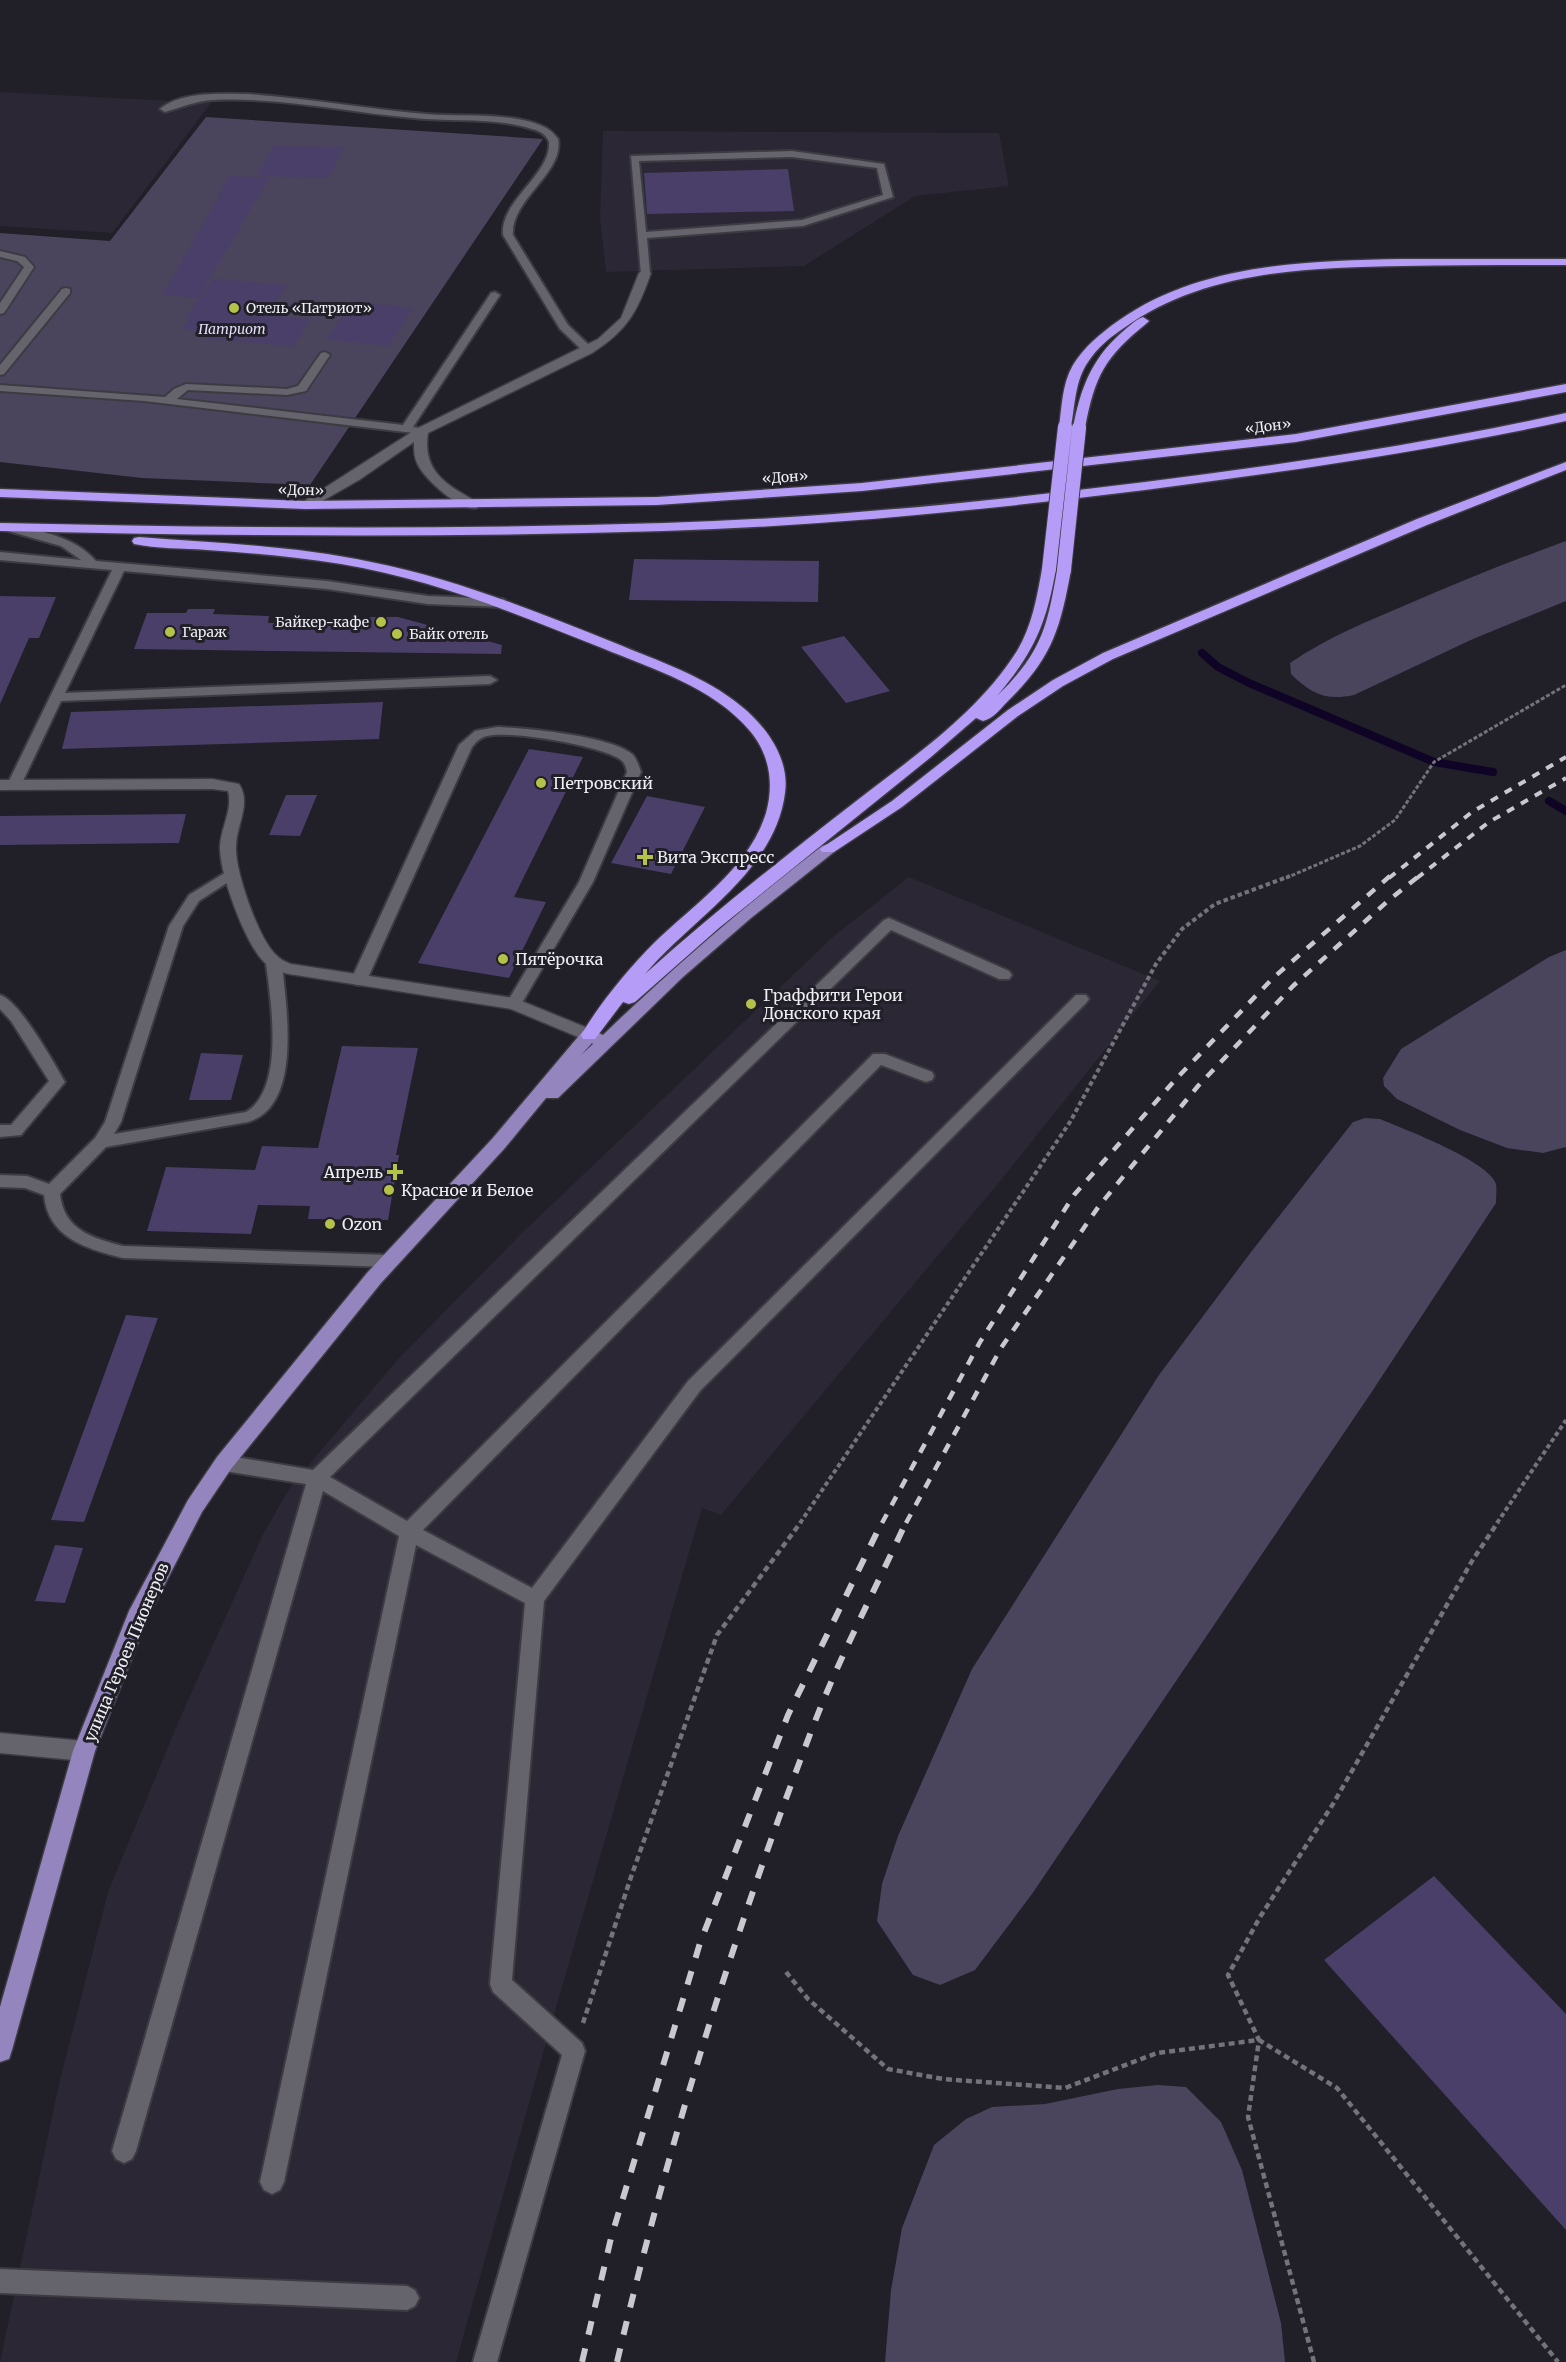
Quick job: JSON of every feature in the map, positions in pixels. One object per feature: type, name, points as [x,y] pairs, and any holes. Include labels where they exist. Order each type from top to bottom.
[{"type":"highway","points":[[828,849],[999,703],[1041,654],[1053,625],[1056,570],[1072,428],[1071,387],[1075,373],[1096,343],[1116,327],[1139,312],[1194,288],[1230,277],[1292,267],[1412,263],[1566,262]]},
{"type":"highway","points":[[1072,428],[1098,362],[1113,346],[1142,322],[1161,311],[1206,294],[1241,284],[1306,274],[1417,271],[1566,272]]},
{"type":"highway","points":[[1528,397],[1541,387],[1566,380]]},
{"type":"highway","name":"«Дон»","points":[[0,493],[305,506],[657,501],[873,486],[1296,438],[1528,397],[1566,388]]},
{"type":"highway","points":[[6,527],[253,532],[476,531],[667,527],[872,515],[1000,504],[1310,465],[1488,434],[1566,417]]},
{"type":"highway","points":[[828,849],[897,804],[1013,712],[1058,683],[1108,656],[1422,522],[1566,466]]},
{"type":"highway","points":[[6,527],[84,537],[266,551],[369,565],[433,579],[503,603],[671,671],[728,702],[762,736],[771,751],[778,770],[778,790],[773,815],[762,841],[747,861],[660,948],[621,991],[589,1035]]},
{"type":"highway","points":[[589,1035],[675,955],[928,752],[986,698],[1024,651],[1056,570]]},
{"type":"main road","points":[[498,1144],[677,973],[746,914],[828,849]]},
{"type":"main road","points":[[498,1144],[589,1035],[606,1043]]},
{"type":"main road","name":"улица Героев Пионеров","points":[[0,2050],[84,1751],[140,1611],[195,1506],[224,1462],[390,1261],[498,1144]]},
{"type":"street","points":[[305,506],[354,477],[422,431],[588,350],[613,335],[627,320],[645,273]]},
{"type":"street","points":[[422,431],[419,456],[423,465],[442,485],[472,505]]},
{"type":"street","points":[[7,785],[212,784],[234,788],[237,798],[228,846],[231,874],[266,955],[274,964],[289,969],[513,1004],[589,1035]]},
{"type":"street","points":[[0,1743],[84,1751]]},
{"type":"lane","points":[[165,110],[177,103],[199,98],[267,98],[311,101],[383,113],[519,123],[546,130],[553,138],[555,145],[552,155],[513,213],[507,224],[508,235],[564,327],[588,350]]},
{"type":"lane","points":[[641,235],[803,224],[888,197],[881,166],[792,154],[634,158],[641,235],[645,273]]},
{"type":"lane","points":[[0,254],[21,259],[29,267],[0,311]]},
{"type":"lane","points":[[0,372],[66,291]]},
{"type":"lane","points":[[406,429],[495,295]]},
{"type":"lane","points":[[168,401],[178,390],[186,387],[287,393],[302,389],[325,355]]},
{"type":"lane","points":[[0,388],[168,401],[422,431]]},
{"type":"lane","points":[[6,527],[68,544],[91,563]]},
{"type":"lane","points":[[0,556],[327,585],[428,600],[503,603]]},
{"type":"lane","points":[[7,785],[57,697],[120,566]]},
{"type":"lane","points":[[57,697],[490,680]]},
{"type":"lane","points":[[359,980],[466,745],[483,732],[497,731],[525,733],[614,751],[626,757],[633,765],[634,772],[586,882],[513,1004]]},
{"type":"lane","points":[[231,874],[194,898],[176,926],[113,1122],[101,1142],[52,1192],[52,1206],[57,1218],[66,1228],[99,1246],[123,1252],[390,1261]]},
{"type":"lane","points":[[124,2151],[317,1478],[889,923],[1004,975]]},
{"type":"lane","points":[[101,1142],[237,1119],[254,1114],[265,1102],[275,1082],[281,1045],[274,964]]},
{"type":"lane","points":[[485,2362],[573,2051],[501,1984],[535,1599],[694,1386],[1081,999]]},
{"type":"lane","points":[[0,1000],[16,1017],[57,1082],[15,1131],[0,1131]]},
{"type":"lane","points":[[272,2182],[409,1532],[879,1058],[926,1076]]},
{"type":"lane","points":[[0,1181],[27,1182],[52,1192]]},
{"type":"lane","points":[[224,1462],[317,1478],[409,1532],[535,1599]]},
{"type":"lane","points":[[0,2281],[407,2298]]},
{"type":"path","points":[[573,2051],[631,1877],[717,1635],[799,1524],[1070,1122],[1156,964],[1182,929],[1215,904],[1299,873],[1360,846],[1395,820],[1434,762],[1566,685]]},
{"type":"path","points":[[1558,2362],[1337,2088],[1259,2040],[1228,1975],[1260,1917],[1334,1804],[1472,1561],[1566,1420]]},
{"type":"path","points":[[786,1972],[808,1999],[888,2069],[943,2079],[1065,2088],[1157,2053],[1259,2040]]},
{"type":"path","points":[[1259,2040],[1248,2117],[1314,2362]]},
{"type":"shaded area","points":[[0,92],[211,103],[112,233],[0,226]]},
{"type":"shaded area","points":[[603,131],[999,133],[1009,186],[915,196],[804,266],[606,272],[600,218]]},
{"type":"shaded area","points":[[909,877],[1160,981],[1001,1180],[721,1515],[702,1508],[557,2004],[456,2362],[0,2362],[59,2084],[108,1892],[180,1718],[263,1534],[291,1486],[399,1358],[522,1233],[834,936]]},
{"type":"green space","name":"Патриот","points":[[206,117],[543,139],[310,485],[142,478],[0,462],[0,233],[110,241]]},
{"type":"green space","points":[[1566,541],[1566,601],[1473,639],[1354,695],[1335,697],[1320,694],[1305,687],[1291,674],[1290,663],[1348,630],[1467,579]]},
{"type":"green space","points":[[1566,950],[1566,1147],[1543,1153],[1507,1148],[1460,1130],[1397,1099],[1384,1086],[1383,1078],[1401,1049],[1549,957]]},
{"type":"green space","points":[[1365,1118],[1380,1119],[1463,1156],[1490,1175],[1496,1184],[1496,1203],[1371,1393],[1032,1894],[975,1970],[940,1985],[913,1975],[877,1921],[882,1884],[898,1836],[972,1669],[1159,1375],[1251,1252],[1353,1122]]},
{"type":"green space","points":[[1158,2085],[1186,2087],[1221,2122],[1242,2170],[1281,2323],[1285,2362],[885,2362],[891,2290],[902,2228],[934,2145],[966,2119],[992,2107],[1045,2104],[1118,2089]]},
{"type":"building","points":[[274,146],[344,147],[328,178],[258,176]]},
{"type":"building","points":[[788,169],[794,211],[647,214],[644,173]]},
{"type":"building","points":[[230,176],[269,178],[198,298],[163,295]]},
{"type":"building","name":"Отель «Патриот»","points":[[214,279],[287,285],[266,315],[311,319],[293,346],[206,339],[211,331],[182,329],[190,318],[185,318]]},
{"type":"building","points":[[353,302],[413,308],[388,346],[326,339]]},
{"type":"building","points":[[634,559],[819,561],[818,602],[629,600]]},
{"type":"building","points":[[0,596],[56,597],[39,638],[29,638],[0,704]]},
{"type":"building","points":[[188,609],[215,609],[213,614],[269,616],[268,623],[366,623],[367,617],[398,617],[502,645],[501,654],[134,649],[147,613],[186,613]]},
{"type":"building","points":[[844,636],[890,691],[846,703],[801,647]]},
{"type":"building","points":[[383,702],[379,739],[62,749],[71,712]]},
{"type":"building","points":[[529,749],[583,757],[514,897],[546,902],[509,978],[418,963]]},
{"type":"building","points":[[286,795],[317,795],[300,836],[269,835]]},
{"type":"building","points":[[647,796],[705,807],[671,874],[611,863]]},
{"type":"building","points":[[186,814],[179,843],[0,845],[0,816]]},
{"type":"building","points":[[342,1046],[418,1048],[396,1155],[399,1155],[388,1220],[308,1219],[310,1206],[258,1205],[251,1234],[147,1231],[166,1167],[255,1170],[262,1146],[318,1148]]},
{"type":"building","points":[[201,1053],[243,1055],[231,1100],[189,1100]]},
{"type":"building","points":[[126,1315],[158,1318],[84,1522],[51,1520]]},
{"type":"building","points":[[55,1545],[83,1548],[65,1603],[35,1601]]},
{"type":"building","points":[[1434,1876],[1566,2014],[1566,2230],[1324,1960]]},
{"type":"waterway","points":[[1202,653],[1218,667],[1249,683],[1434,762],[1493,772]]},
{"type":"waterway","points":[[1549,801],[1566,811]]},
{"type":"railway","points":[[1389,878],[1472,812],[1566,757]]},
{"type":"railway","points":[[1417,878],[1489,822],[1566,778]]},
{"type":"railway","points":[[882,1523],[980,1342],[1074,1195],[1176,1079],[1273,978],[1390,876]]},
{"type":"railway","points":[[906,1523],[1001,1348],[1099,1206],[1198,1086],[1293,986],[1419,876]]},
{"type":"railway","points":[[582,2362],[611,2238],[700,1943],[788,1715],[882,1522]]},
{"type":"railway","points":[[617,2362],[681,2120],[757,1881],[824,1699],[906,1522]]},
{"type":"place","name":"Отель «Патриот»","points":[[234,308]]},
{"type":"place","name":"Байкер-кафе","points":[[381,622]]},
{"type":"place","name":"Гараж","points":[[170,632]]},
{"type":"place","name":"Байк отель","points":[[397,634]]},
{"type":"place","name":"Петровский","points":[[541,783]]},
{"type":"place","name":"Вита Экспресс","points":[[645,857]]},
{"type":"place","name":"Пятёрочка","points":[[503,959]]},
{"type":"place","name":"Граффити Герои Донского края","points":[[751,1004]]},
{"type":"place","name":"Апрель","points":[[395,1172]]},
{"type":"place","name":"Красное и Белое","points":[[389,1190]]},
{"type":"place","name":"Ozon","points":[[330,1224]]}]
